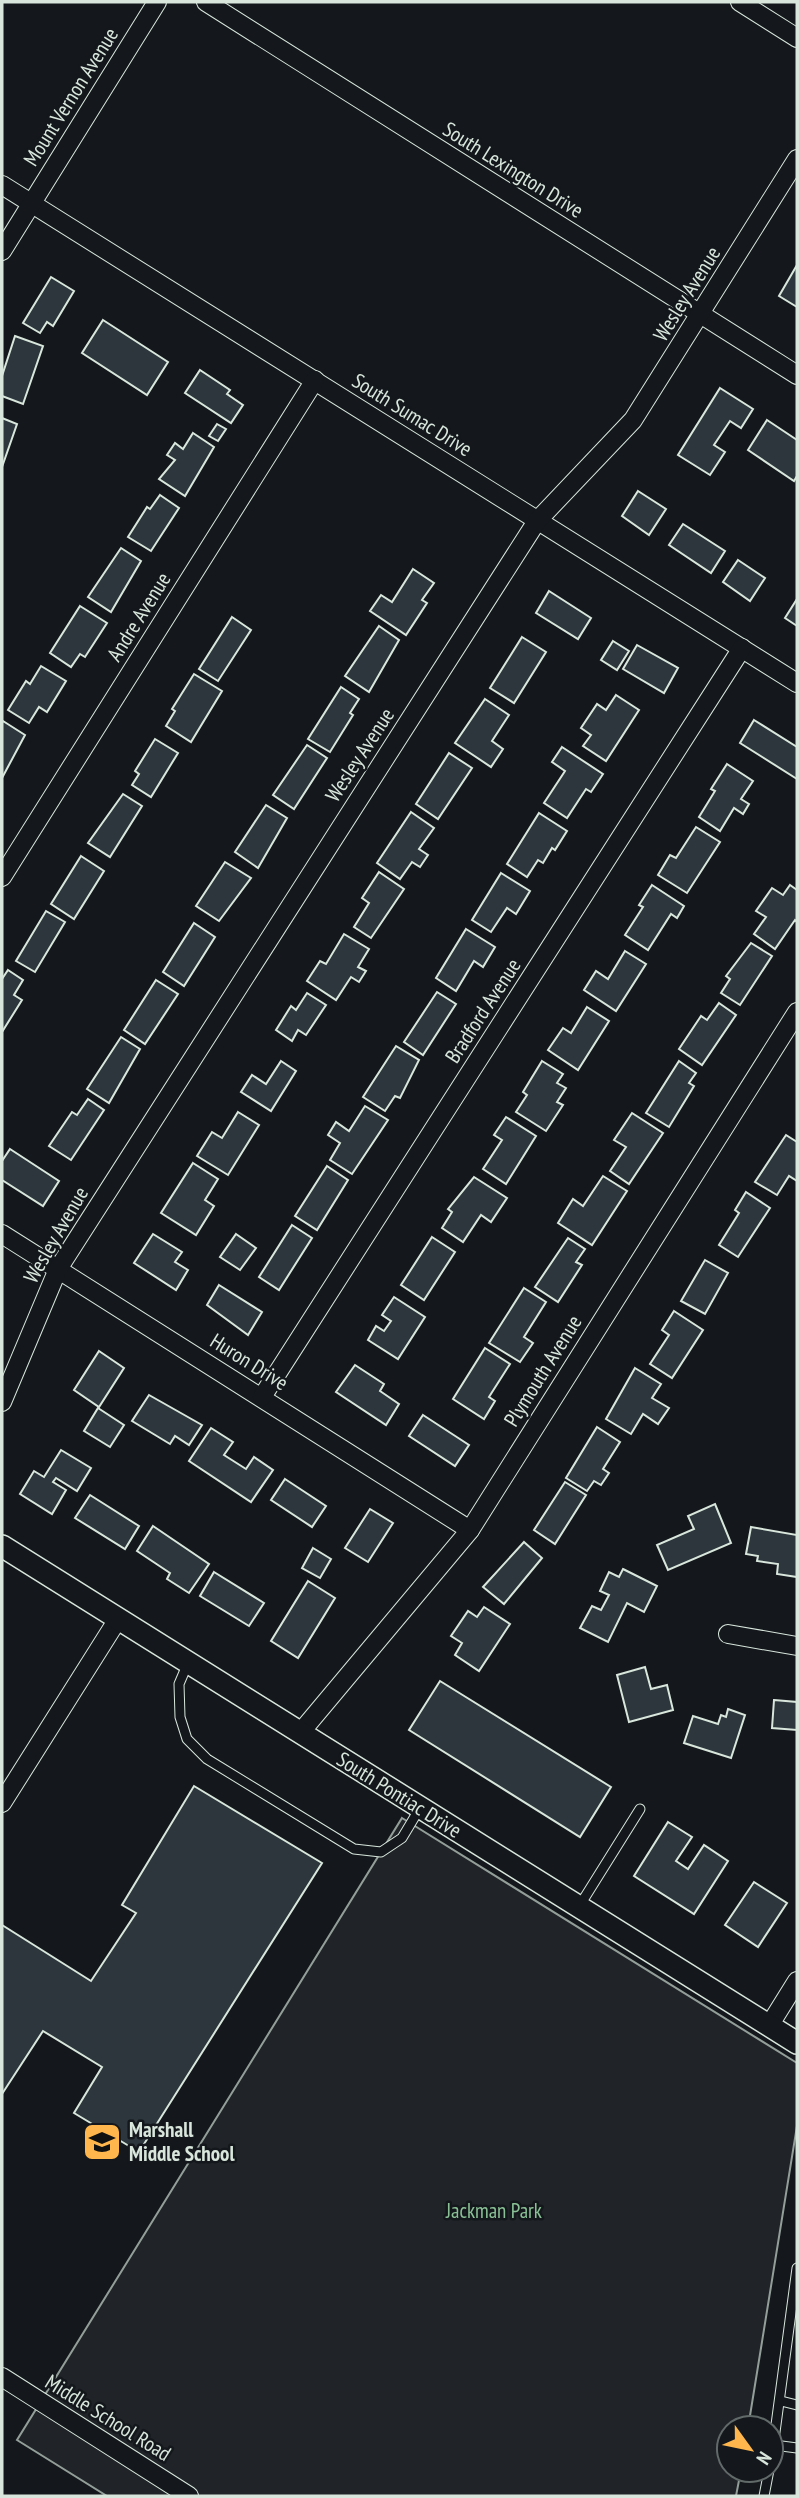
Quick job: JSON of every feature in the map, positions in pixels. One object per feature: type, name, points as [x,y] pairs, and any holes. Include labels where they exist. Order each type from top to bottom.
[{"type":"street","name":"Mount Vernon Avenue","points":[[2,251],[157,2]]},
{"type":"street","name":"South Lexington Drive","points":[[206,2],[797,375]]},
{"type":"street","points":[[740,2],[797,38]]},
{"type":"street","name":"Wesley Avenue","points":[[2,1402],[58,1269],[537,521],[633,419],[701,316],[797,159]]},
{"type":"street","name":"South Sumac Drive","points":[[2,185],[797,683]]},
{"type":"street","name":"Andre Avenue","points":[[2,877],[314,380]]},
{"type":"street","name":"Bradford Avenue","points":[[262,1397],[742,648]]},
{"type":"street","name":"Plymouth Avenue","points":[[300,1734],[470,1530],[797,1012]]},
{"type":"street","name":"Huron Drive","points":[[2,1234],[470,1530]]},
{"type":"street","name":"South Pontiac Drive","points":[[2,1546],[797,2043]]},
{"type":"street","points":[[2,1803],[118,1619]]},
{"type":"street","points":[[728,1634],[797,1646]]},
{"type":"street","points":[[769,2026],[797,1982]]},
{"type":"street","name":"Middle School Road","points":[[2,2377],[189,2496]]},
{"type":"lane","points":[[188,1663],[179,1684],[180,1717],[187,1739],[218,1766],[354,1849],[381,1852],[402,1838],[420,1808]]},
{"type":"lane","points":[[579,1907],[640,1809]]},
{"type":"lane","points":[[778,2414],[797,2269]]},
{"type":"lane","points":[[780,2401],[797,2405]]},
{"type":"green space","name":"Jackman Park","points":[[402,1818],[797,2063],[797,2126],[750,2414],[715,2414],[715,2484],[738,2484],[736,2496],[107,2496],[17,2440]]},
{"type":"building","points":[[797,265],[797,307],[779,296]]},
{"type":"building","points":[[51,277],[74,291],[53,326],[47,322],[40,333],[23,323]]},
{"type":"building","points":[[103,320],[168,362],[147,395],[82,353]]},
{"type":"building","points":[[15,336],[43,346],[23,404],[2,396],[2,376]]},
{"type":"building","points":[[200,370],[230,390],[227,394],[243,405],[231,423],[185,393]]},
{"type":"building","points":[[720,388],[753,409],[741,428],[730,421],[714,445],[725,452],[710,475],[678,455]]},
{"type":"building","points":[[2,418],[17,424],[2,467]]},
{"type":"building","points":[[767,420],[797,440],[797,476],[794,481],[748,450]]},
{"type":"building","points":[[217,424],[226,429],[218,441],[209,436]]},
{"type":"building","points":[[193,433],[214,447],[185,496],[159,479],[175,460],[167,455],[175,443],[183,449]]},
{"type":"building","points":[[638,491],[666,509],[649,535],[622,516]]},
{"type":"building","points":[[160,495],[179,508],[151,551],[128,537],[147,507],[150,509]]},
{"type":"building","points":[[683,524],[725,551],[711,573],[669,545]]},
{"type":"building","points":[[121,548],[141,561],[111,612],[88,597]]},
{"type":"building","points":[[738,560],[765,578],[750,601],[723,582]]},
{"type":"building","points":[[413,569],[434,583],[422,600],[427,603],[406,635],[370,611],[381,595],[392,602]]},
{"type":"building","points":[[549,591],[591,618],[578,639],[536,613]]},
{"type":"building","points":[[797,599],[797,626],[785,618]]},
{"type":"building","points":[[80,606],[107,623],[85,657],[80,654],[71,667],[50,653]]},
{"type":"building","points":[[232,617],[251,630],[218,681],[199,669]]},
{"type":"building","points":[[379,626],[399,640],[369,692],[345,676]]},
{"type":"building","points":[[522,637],[546,652],[514,703],[490,688]]},
{"type":"building","points":[[613,641],[629,651],[617,670],[601,660]]},
{"type":"building","points":[[637,645],[678,668],[664,693],[623,669]]},
{"type":"building","points":[[41,666],[66,681],[47,712],[39,707],[29,723],[8,710],[26,681],[30,684]]},
{"type":"building","points":[[194,674],[222,691],[191,742],[166,726],[175,711],[172,709]]},
{"type":"building","points":[[341,687],[359,699],[350,713],[353,715],[330,752],[308,739]]},
{"type":"building","points":[[616,695],[639,710],[606,761],[583,746],[591,735],[581,728],[597,704],[606,710]]},
{"type":"building","points":[[485,699],[509,715],[492,741],[503,749],[491,767],[455,743]]},
{"type":"building","points":[[754,720],[797,747],[797,779],[740,743]]},
{"type":"building","points":[[3,721],[25,735],[2,778],[2,723]]},
{"type":"building","points":[[155,739],[178,753],[151,797],[132,785],[139,774],[135,771]]},
{"type":"building","points":[[307,745],[327,758],[294,809],[273,795]]},
{"type":"building","points":[[562,747],[603,774],[591,792],[586,789],[567,818],[544,803],[565,771],[552,762]]},
{"type":"building","points":[[449,753],[472,768],[438,819],[416,804]]},
{"type":"building","points":[[727,764],[753,781],[741,799],[749,804],[743,814],[734,808],[720,831],[699,817],[715,791],[711,789]]},
{"type":"building","points":[[123,794],[142,806],[110,857],[88,843]]},
{"type":"building","points":[[266,805],[287,818],[258,868],[235,852]]},
{"type":"building","points":[[411,812],[434,828],[419,849],[428,855],[420,867],[412,862],[400,879],[377,863]]},
{"type":"building","points":[[539,813],[567,831],[555,850],[552,848],[543,863],[538,860],[527,877],[507,864]]},
{"type":"building","points":[[696,827],[720,842],[687,893],[658,875],[670,855],[676,858]]},
{"type":"building","points":[[81,856],[104,871],[74,919],[51,904]]},
{"type":"building","points":[[225,862],[251,878],[219,921],[196,906]]},
{"type":"building","points":[[379,872],[404,889],[371,938],[354,927],[369,903],[362,898]]},
{"type":"building","points":[[501,873],[530,891],[516,914],[507,908],[491,932],[472,920]]},
{"type":"building","points":[[652,885],[684,906],[677,918],[671,914],[648,950],[625,935],[643,907],[639,905]]},
{"type":"building","points":[[790,885],[797,890],[797,922],[795,920],[775,949],[754,934],[766,917],[756,911],[772,888],[783,895]]},
{"type":"building","points":[[46,911],[65,922],[35,972],[16,961]]},
{"type":"building","points":[[194,923],[215,937],[184,986],[163,972]]},
{"type":"building","points":[[466,929],[495,947],[483,967],[474,961],[456,991],[436,978]]},
{"type":"building","points":[[344,934],[369,949],[358,967],[366,971],[359,982],[351,977],[336,1000],[307,981],[320,961],[326,964]]},
{"type":"building","points":[[751,943],[772,956],[740,1005],[721,993],[730,979],[726,976]]},
{"type":"building","points":[[625,951],[646,964],[616,1011],[584,990],[596,971],[608,979]]},
{"type":"building","points":[[8,970],[23,980],[14,995],[22,1000],[2,1032],[2,979]]},
{"type":"building","points":[[156,980],[178,994],[145,1044],[124,1030]]},
{"type":"building","points":[[437,992],[456,1004],[423,1055],[404,1042]]},
{"type":"building","points":[[307,993],[326,1005],[306,1035],[298,1030],[292,1041],[276,1030],[291,1006],[296,1010]]},
{"type":"building","points":[[719,1003],[736,1015],[702,1065],[679,1049],[701,1016],[707,1020]]},
{"type":"building","points":[[587,1007],[609,1021],[578,1070],[548,1050],[563,1028],[571,1033]]},
{"type":"building","points":[[121,1037],[140,1049],[109,1103],[87,1089]]},
{"type":"building","points":[[396,1046],[419,1060],[400,1098],[395,1096],[385,1111],[363,1097]]},
{"type":"building","points":[[281,1061],[296,1071],[271,1111],[241,1092],[252,1075],[266,1084]]},
{"type":"building","points":[[542,1061],[563,1074],[557,1083],[566,1088],[557,1102],[563,1105],[546,1131],[516,1112],[527,1095],[523,1092]]},
{"type":"building","points":[[679,1061],[696,1073],[689,1083],[694,1086],[669,1127],[646,1113]]},
{"type":"building","points":[[88,1099],[104,1110],[71,1160],[49,1146],[72,1112],[77,1115]]},
{"type":"building","points":[[365,1106],[388,1120],[352,1174],[330,1160],[340,1143],[328,1135],[336,1122],[349,1131]]},
{"type":"building","points":[[238,1112],[259,1125],[228,1175],[197,1156],[212,1132],[222,1138]]},
{"type":"building","points":[[632,1113],[663,1133],[629,1184],[610,1171],[626,1147],[614,1140]]},
{"type":"building","points":[[506,1117],[536,1136],[506,1184],[483,1169],[502,1140],[494,1135]]},
{"type":"building","points":[[786,1135],[797,1142],[797,1181],[789,1176],[777,1195],[755,1182]]},
{"type":"building","points":[[10,1149],[59,1181],[43,1206],[2,1180],[2,1161]]},
{"type":"building","points":[[193,1163],[218,1179],[205,1200],[214,1206],[196,1235],[161,1213]]},
{"type":"building","points":[[327,1166],[348,1180],[317,1230],[295,1216]]},
{"type":"building","points":[[603,1176],[627,1191],[592,1245],[558,1223],[573,1199],[583,1206]]},
{"type":"building","points":[[474,1177],[507,1198],[491,1222],[481,1215],[463,1242],[442,1228],[452,1212],[448,1209]]},
{"type":"building","points":[[746,1192],[770,1208],[738,1257],[719,1245],[739,1213],[735,1210]]},
{"type":"building","points":[[292,1225],[312,1238],[279,1290],[259,1277]]},
{"type":"building","points":[[153,1234],[182,1252],[175,1262],[188,1270],[176,1290],[134,1263]]},
{"type":"building","points":[[236,1234],[256,1248],[240,1270],[220,1257]]},
{"type":"building","points":[[432,1237],[455,1252],[424,1300],[401,1285]]},
{"type":"building","points":[[568,1238],[585,1249],[576,1262],[582,1265],[558,1302],[535,1287]]},
{"type":"building","points":[[705,1260],[728,1273],[705,1314],[681,1301]]},
{"type":"building","points":[[219,1285],[262,1312],[248,1335],[207,1305]]},
{"type":"building","points":[[524,1288],[546,1302],[524,1337],[533,1343],[520,1362],[489,1343]]},
{"type":"building","points":[[394,1297],[425,1317],[398,1359],[368,1340],[376,1326],[384,1331],[391,1321],[382,1315]]},
{"type":"building","points":[[674,1311],[703,1330],[672,1378],[650,1364],[669,1335],[662,1330]]},
{"type":"building","points":[[485,1348],[510,1364],[489,1397],[495,1401],[484,1419],[453,1399]]},
{"type":"building","points":[[99,1351],[124,1368],[99,1407],[74,1390]]},
{"type":"building","points":[[355,1365],[384,1384],[380,1391],[399,1404],[386,1425],[336,1392]]},
{"type":"building","points":[[635,1368],[661,1384],[652,1398],[669,1408],[658,1424],[643,1414],[631,1434],[606,1419]]},
{"type":"building","points":[[149,1395],[202,1425],[189,1445],[175,1436],[170,1444],[132,1421]]},
{"type":"building","points":[[98,1408],[124,1425],[110,1447],[84,1431]]},
{"type":"building","points":[[423,1415],[469,1445],[455,1466],[409,1436]]},
{"type":"building","points":[[597,1427],[620,1442],[603,1469],[609,1473],[601,1485],[594,1481],[587,1491],[566,1478]]},
{"type":"building","points":[[211,1428],[233,1442],[224,1455],[246,1469],[254,1457],[273,1470],[251,1502],[189,1461]]},
{"type":"building","points":[[61,1450],[91,1468],[77,1491],[56,1478],[53,1482],[66,1490],[52,1514],[20,1494],[34,1471],[44,1477]]},
{"type":"building","points":[[285,1479],[326,1506],[312,1527],[271,1500]]},
{"type":"building","points":[[565,1482],[586,1495],[555,1544],[534,1530]]},
{"type":"building","points":[[90,1495],[139,1526],[125,1549],[75,1518]]},
{"type":"building","points":[[715,1504],[731,1543],[668,1570],[657,1545],[694,1529],[688,1516]]},
{"type":"building","points":[[370,1509],[393,1523],[368,1562],[345,1548]]},
{"type":"building","points":[[153,1526],[209,1564],[189,1593],[167,1579],[170,1573],[137,1551]]},
{"type":"building","points":[[751,1527],[797,1535],[797,1577],[777,1574],[778,1564],[757,1561],[758,1556],[746,1554]]},
{"type":"building","points":[[524,1542],[542,1558],[504,1604],[483,1587]]},
{"type":"building","points":[[313,1548],[331,1559],[320,1578],[302,1568]]},
{"type":"building","points":[[623,1569],[657,1586],[644,1612],[627,1603],[608,1642],[580,1628],[592,1606],[601,1610],[609,1595],[600,1591],[609,1572],[619,1577]]},
{"type":"building","points":[[214,1572],[264,1603],[249,1626],[200,1596]]},
{"type":"building","points":[[308,1581],[335,1598],[298,1658],[271,1641]]},
{"type":"building","points":[[484,1607],[510,1624],[479,1671],[455,1655],[462,1643],[451,1636],[468,1611],[477,1617]]},
{"type":"building","points":[[645,1667],[651,1689],[667,1685],[673,1710],[629,1722],[617,1675]]},
{"type":"building","points":[[440,1681],[611,1787],[580,1837],[409,1730]]},
{"type":"building","points":[[774,1700],[797,1702],[797,1730],[772,1728]]},
{"type":"building","points":[[728,1709],[745,1715],[731,1758],[684,1743],[693,1716],[718,1724],[721,1715],[726,1717]]},
{"type":"building","name":"Marshall Middle School","points":[[194,1786],[322,1863],[139,2152],[74,2113],[102,2067],[43,2031],[2,2094],[2,1925],[91,1981],[136,1913],[122,1905]]},
{"type":"building","points":[[668,1822],[692,1837],[676,1861],[688,1869],[704,1845],[728,1861],[694,1914],[634,1876]]},
{"type":"building","points":[[754,1882],[787,1903],[758,1947],[725,1925]]},
{"type":"place","name":"Marshall Middle School","points":[[102,2142]]}]
